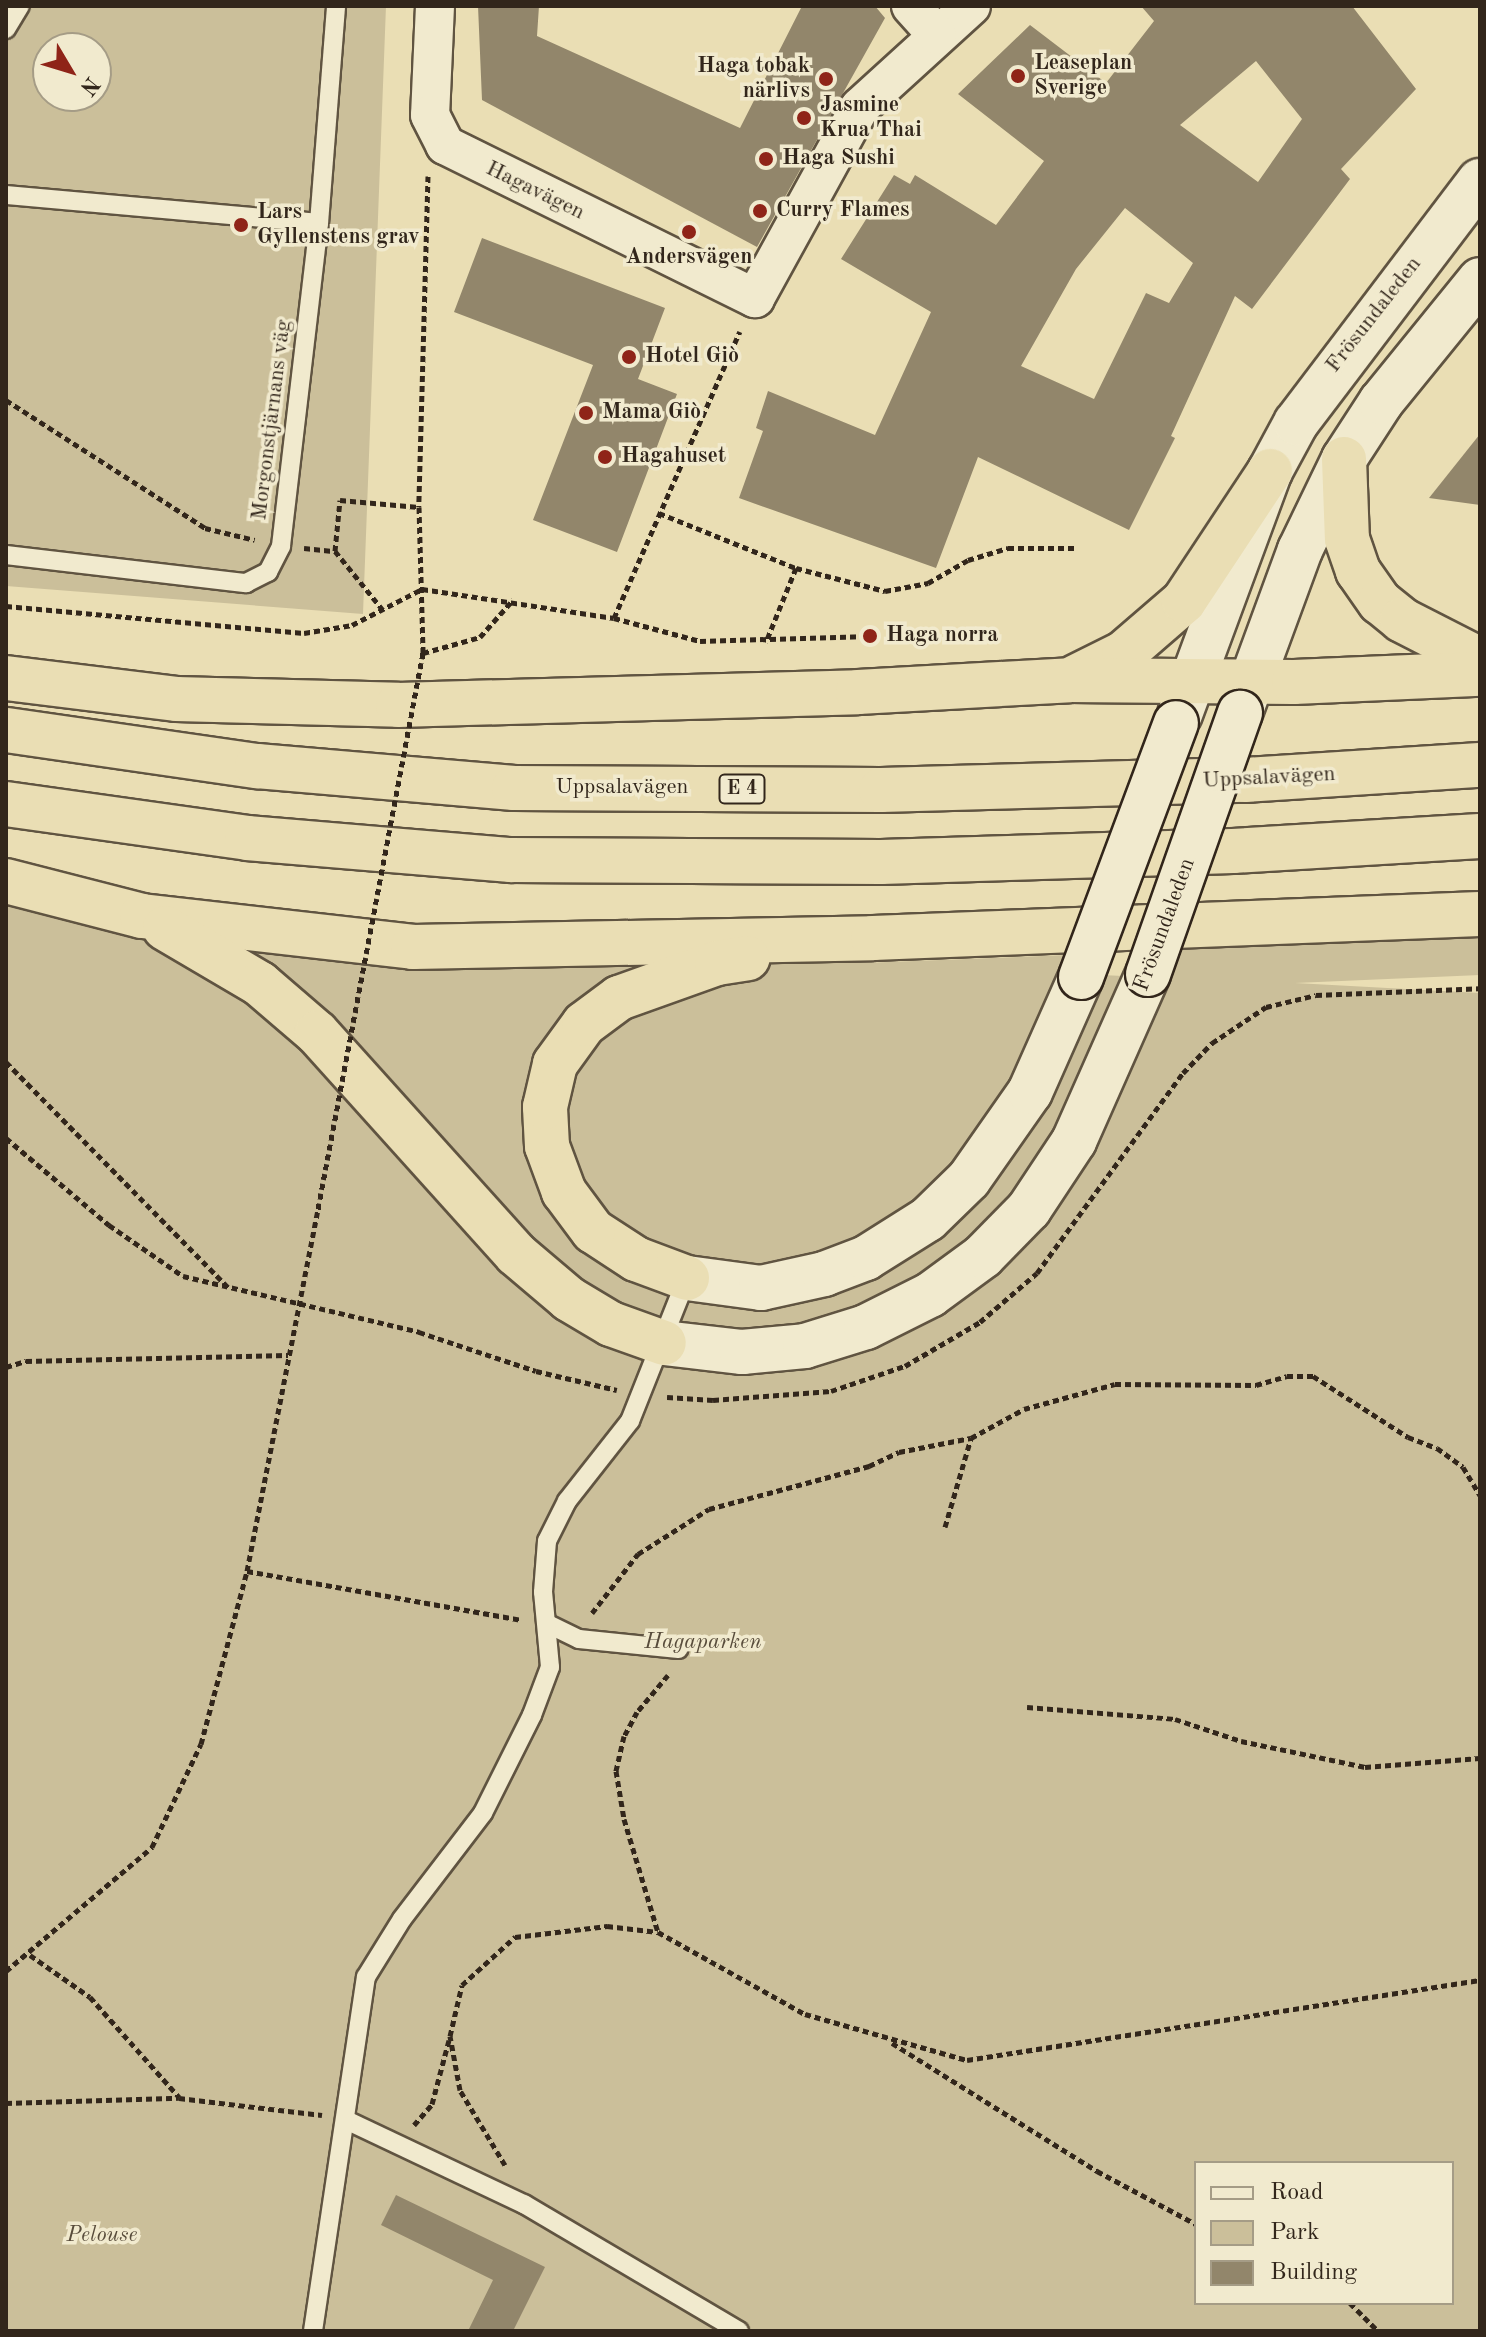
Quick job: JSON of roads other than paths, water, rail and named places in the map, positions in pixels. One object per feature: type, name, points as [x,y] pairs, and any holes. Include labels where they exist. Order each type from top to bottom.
[{"type":"highway","points":[[1344,459],[1347,539],[1358,571],[1380,602],[1402,620],[1480,660]]},
{"type":"highway","points":[[1070,680],[1124,653],[1184,601],[1270,471]]},
{"type":"highway","points":[[6,678],[176,699],[398,705],[858,692],[1070,680],[1193,679],[1246,697],[1480,674]]},
{"type":"highway","name":"Uppsalavägen","points":[[6,730],[257,766],[514,788],[881,790],[1245,780],[1480,765]]},
{"type":"highway","points":[[6,804],[247,838],[511,860],[881,862],[1233,851],[1480,836]]},
{"type":"highway","points":[[6,881],[142,916],[413,947],[873,938],[1480,914]]},
{"type":"highway","points":[[142,916],[203,946],[260,984],[317,1033],[516,1254],[569,1299],[611,1324],[664,1343]]},
{"type":"highway","points":[[687,1278],[636,1259],[593,1231],[564,1192],[546,1133],[545,1107],[555,1064],[584,1024],[619,998],[717,963],[873,938]]},
{"type":"main road","name":"Frösundaleden","points":[[687,1278],[761,1288],[824,1274],[866,1258],[928,1219],[969,1179],[1030,1092],[1081,977],[1270,471],[1331,371],[1480,181]]},
{"type":"main road","name":"Frösundaleden","points":[[664,1343],[742,1352],[805,1346],[892,1314],[930,1295],[983,1256],[1029,1209],[1074,1141],[1148,974],[1300,550],[1344,459],[1381,402],[1480,280]]},
{"type":"street","name":"Hagavägen","points":[[435,6],[430,115],[445,145],[755,298],[860,107],[937,35]]},
{"type":"street","points":[[911,6],[937,35],[971,6]]},
{"type":"lane","points":[[6,29],[20,6]]},
{"type":"lane","name":"Morgonstjärnans väg","points":[[6,555],[246,583],[268,572],[281,546],[319,223],[336,6]]},
{"type":"lane","points":[[6,195],[319,223]]},
{"type":"lane","points":[[313,2331],[346,2120],[349,2067],[366,1977],[402,1919],[483,1813],[550,1667],[550,1625],[543,1592],[547,1541],[567,1501],[630,1421],[664,1343],[687,1278]]},
{"type":"lane","points":[[550,1625],[579,1639],[678,1649]]},
{"type":"lane","points":[[346,2120],[524,2204],[739,2331]]},
{"type":"place","name":"Leaseplan Sverige","points":[[1018,76]]},
{"type":"place","name":"Haga tobak närlivs","points":[[826,79]]},
{"type":"place","name":"Jasmine Krua Thai","points":[[804,118]]},
{"type":"place","name":"Haga Sushi","points":[[766,159]]},
{"type":"place","name":"Curry Flames","points":[[760,211]]},
{"type":"place","name":"Lars Gyllenstens grav","points":[[241,225]]},
{"type":"place","name":"Andersvägen","points":[[689,232]]},
{"type":"place","name":"Hotel Giò","points":[[629,357]]},
{"type":"place","name":"Mama Giò","points":[[586,413]]},
{"type":"place","name":"Hagahuset","points":[[605,457]]},
{"type":"place","name":"Haga norra","points":[[870,636]]},
{"type":"park label","name":"Hagaparken","points":[[703,1643]]},
{"type":"park label","name":"Pelouse","points":[[102,2236]]}]
